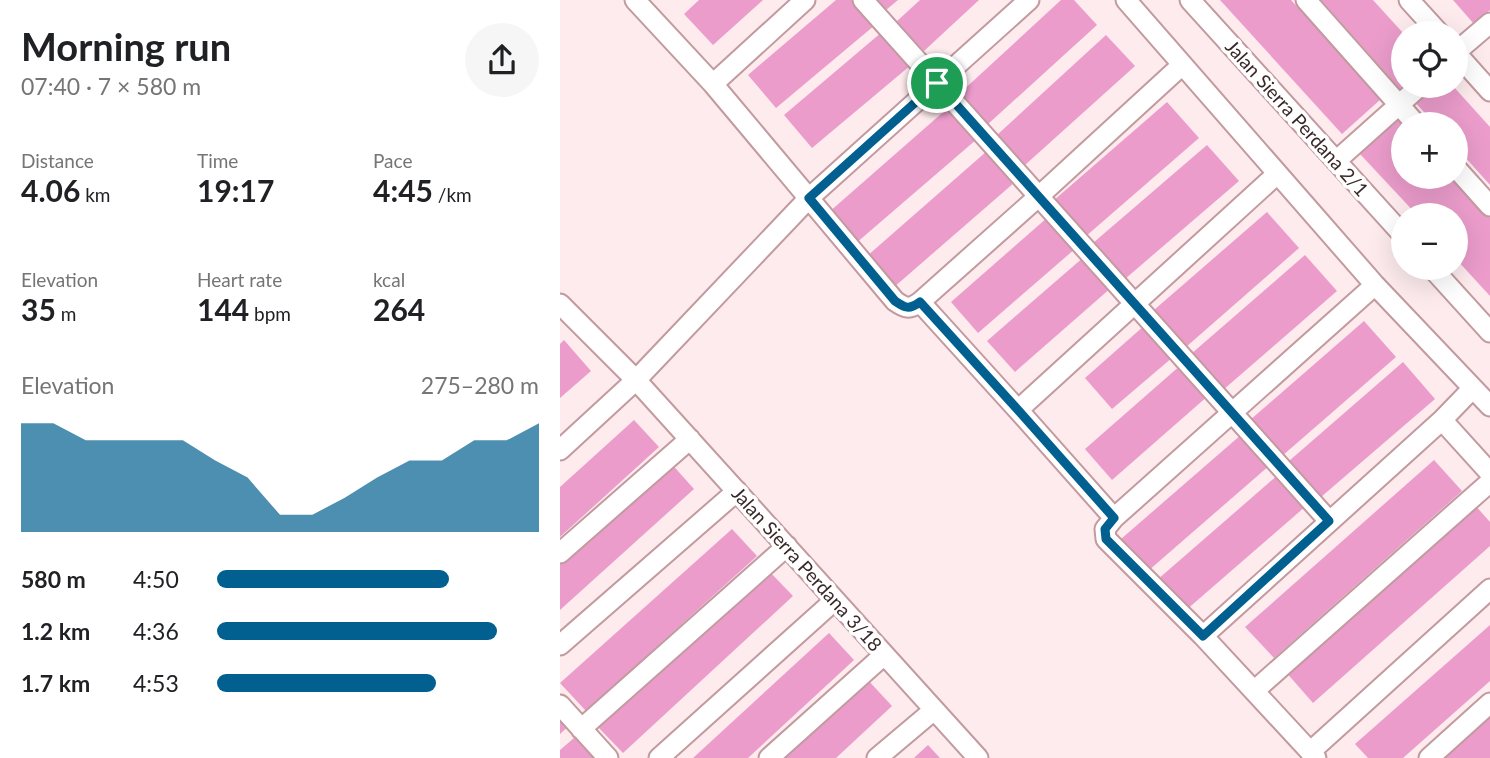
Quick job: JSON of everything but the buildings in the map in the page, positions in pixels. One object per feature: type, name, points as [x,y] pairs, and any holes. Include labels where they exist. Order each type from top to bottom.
[{"type":"street","points":[[635,0],[713,84],[895,301],[904,307],[912,308],[1182,65]]},
{"type":"street","points":[[713,84],[805,0]]},
{"type":"street","points":[[863,0],[1329,521]]},
{"type":"street","points":[[560,450],[636,380],[809,198],[1029,0]]},
{"type":"street","points":[[1126,0],[1375,285],[1490,406]]},
{"type":"street","name":"Jalan Sierra Perdana 2/1","points":[[1190,0],[1391,222]]},
{"type":"street","points":[[1306,0],[1405,112]]},
{"type":"street","points":[[1409,0],[1428,21]]},
{"type":"street","points":[[1468,42],[1490,23]]},
{"type":"street","points":[[1468,66],[1490,91]]},
{"type":"street","points":[[1336,161],[1407,98]]},
{"type":"street","points":[[1018,410],[1278,174]]},
{"type":"street","points":[[1468,181],[1490,206]]},
{"type":"street","points":[[1443,280],[1490,332]]},
{"type":"street","points":[[1375,285],[1114,518],[1105,529],[1106,539],[1203,636],[1313,755],[1490,589]]},
{"type":"street","points":[[920,302],[1114,518]]},
{"type":"street","name":"Jalan Sierra Perdana 3/18","points":[[560,304],[636,380],[978,758]]},
{"type":"street","points":[[1203,636],[1442,420],[1473,388]]},
{"type":"street","points":[[1442,420],[1490,473]]},
{"type":"street","points":[[560,554],[690,439]]},
{"type":"street","points":[[1254,691],[1490,482]]},
{"type":"street","points":[[560,645],[737,491]]},
{"type":"street","points":[[582,729],[787,547]]},
{"type":"street","points":[[659,758],[835,600]]},
{"type":"street","points":[[769,758],[884,655]]},
{"type":"street","points":[[1429,758],[1490,703]]},
{"type":"street","points":[[560,705],[608,758]]},
{"type":"street","points":[[877,758],[934,710]]},
{"type":"route","points":[[937,83],[1329,521],[1203,636],[1106,539],[1105,529],[1114,518],[1018,410],[920,302],[912,308],[904,307],[895,301],[809,198],[937,83]]}]
